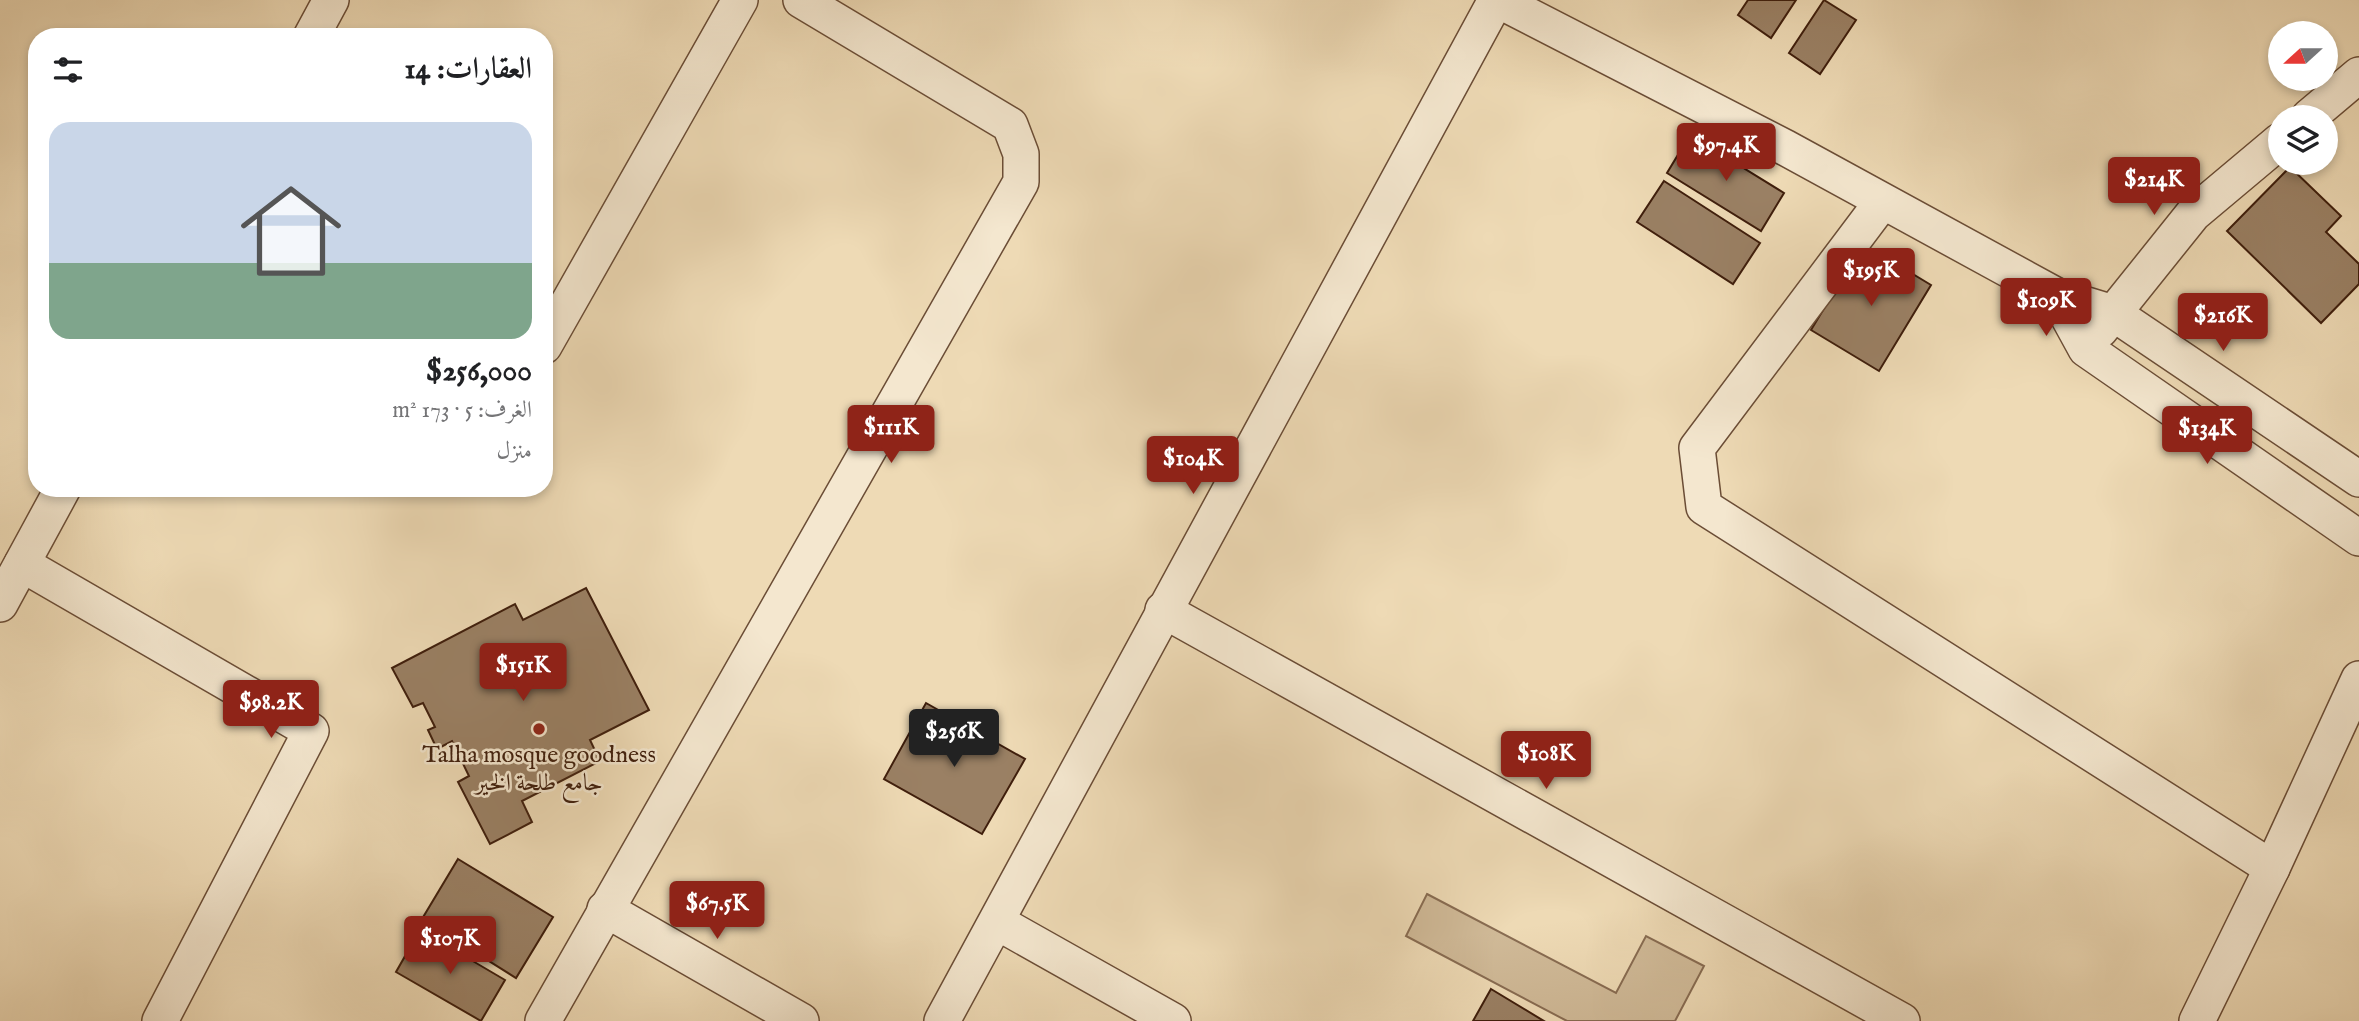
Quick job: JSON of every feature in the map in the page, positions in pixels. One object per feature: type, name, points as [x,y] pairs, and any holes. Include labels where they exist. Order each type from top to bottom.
[{"type":"street","points":[[316,28],[331,0]]},
{"type":"street","points":[[553,330],[740,0]]},
{"type":"street","points":[[543,1021],[1021,182],[1021,154],[1010,125],[801,0]]},
{"type":"street","points":[[942,1021],[1163,610],[1497,0],[1786,148],[2057,296],[2113,313],[2359,479]]},
{"type":"street","points":[[2323,105],[2359,75]]},
{"type":"street","points":[[2087,349],[2193,214],[2268,151]]},
{"type":"street","points":[[1882,202],[1697,448],[1704,508],[2272,868]]},
{"type":"street","points":[[2057,296],[2087,349],[2359,538]]},
{"type":"street","points":[[0,604],[57,497]]},
{"type":"street","points":[[22,564],[311,731],[160,1021]]},
{"type":"street","points":[[1163,610],[1902,1021]]},
{"type":"street","points":[[2197,1021],[2272,868],[2359,679]]},
{"type":"street","points":[[605,909],[802,1021]]},
{"type":"street","points":[[997,922],[1173,1021]]},
{"type":"shaded area","points":[[1427,894],[1616,993],[1646,936],[1704,966],[1675,1021],[1567,1021],[1406,936]]},
{"type":"building","points":[[1748,0],[1796,0],[1771,38],[1738,15]]},
{"type":"building","points":[[1824,0],[1856,20],[1820,74],[1789,53]]},
{"type":"building","points":[[1690,135],[1784,193],[1761,231],[1667,173]]},
{"type":"building","points":[[2282,175],[2298,175],[2341,216],[2326,232],[2359,264],[2359,284],[2321,323],[2227,231]]},
{"type":"building","points":[[1664,181],[1760,243],[1733,284],[1637,222]]},
{"type":"building","points":[[1863,244],[1931,285],[1879,371],[1811,330]]},
{"type":"building","points":[[586,588],[649,710],[590,740],[600,761],[522,801],[532,822],[490,844],[458,782],[469,776],[452,741],[437,749],[428,730],[435,727],[423,703],[413,707],[392,668],[515,604],[523,620]]},
{"type":"building","points":[[926,703],[1025,759],[982,834],[884,779]]},
{"type":"building","points":[[458,859],[553,917],[516,978],[422,919]]},
{"type":"building","points":[[420,930],[505,980],[481,1021],[396,972]]},
{"type":"building","points":[[1491,989],[1544,1021],[1473,1021]]},
{"type":"place","name":"Talha mosque goodness جامع طلحة الخير","points":[[539,729]]}]
